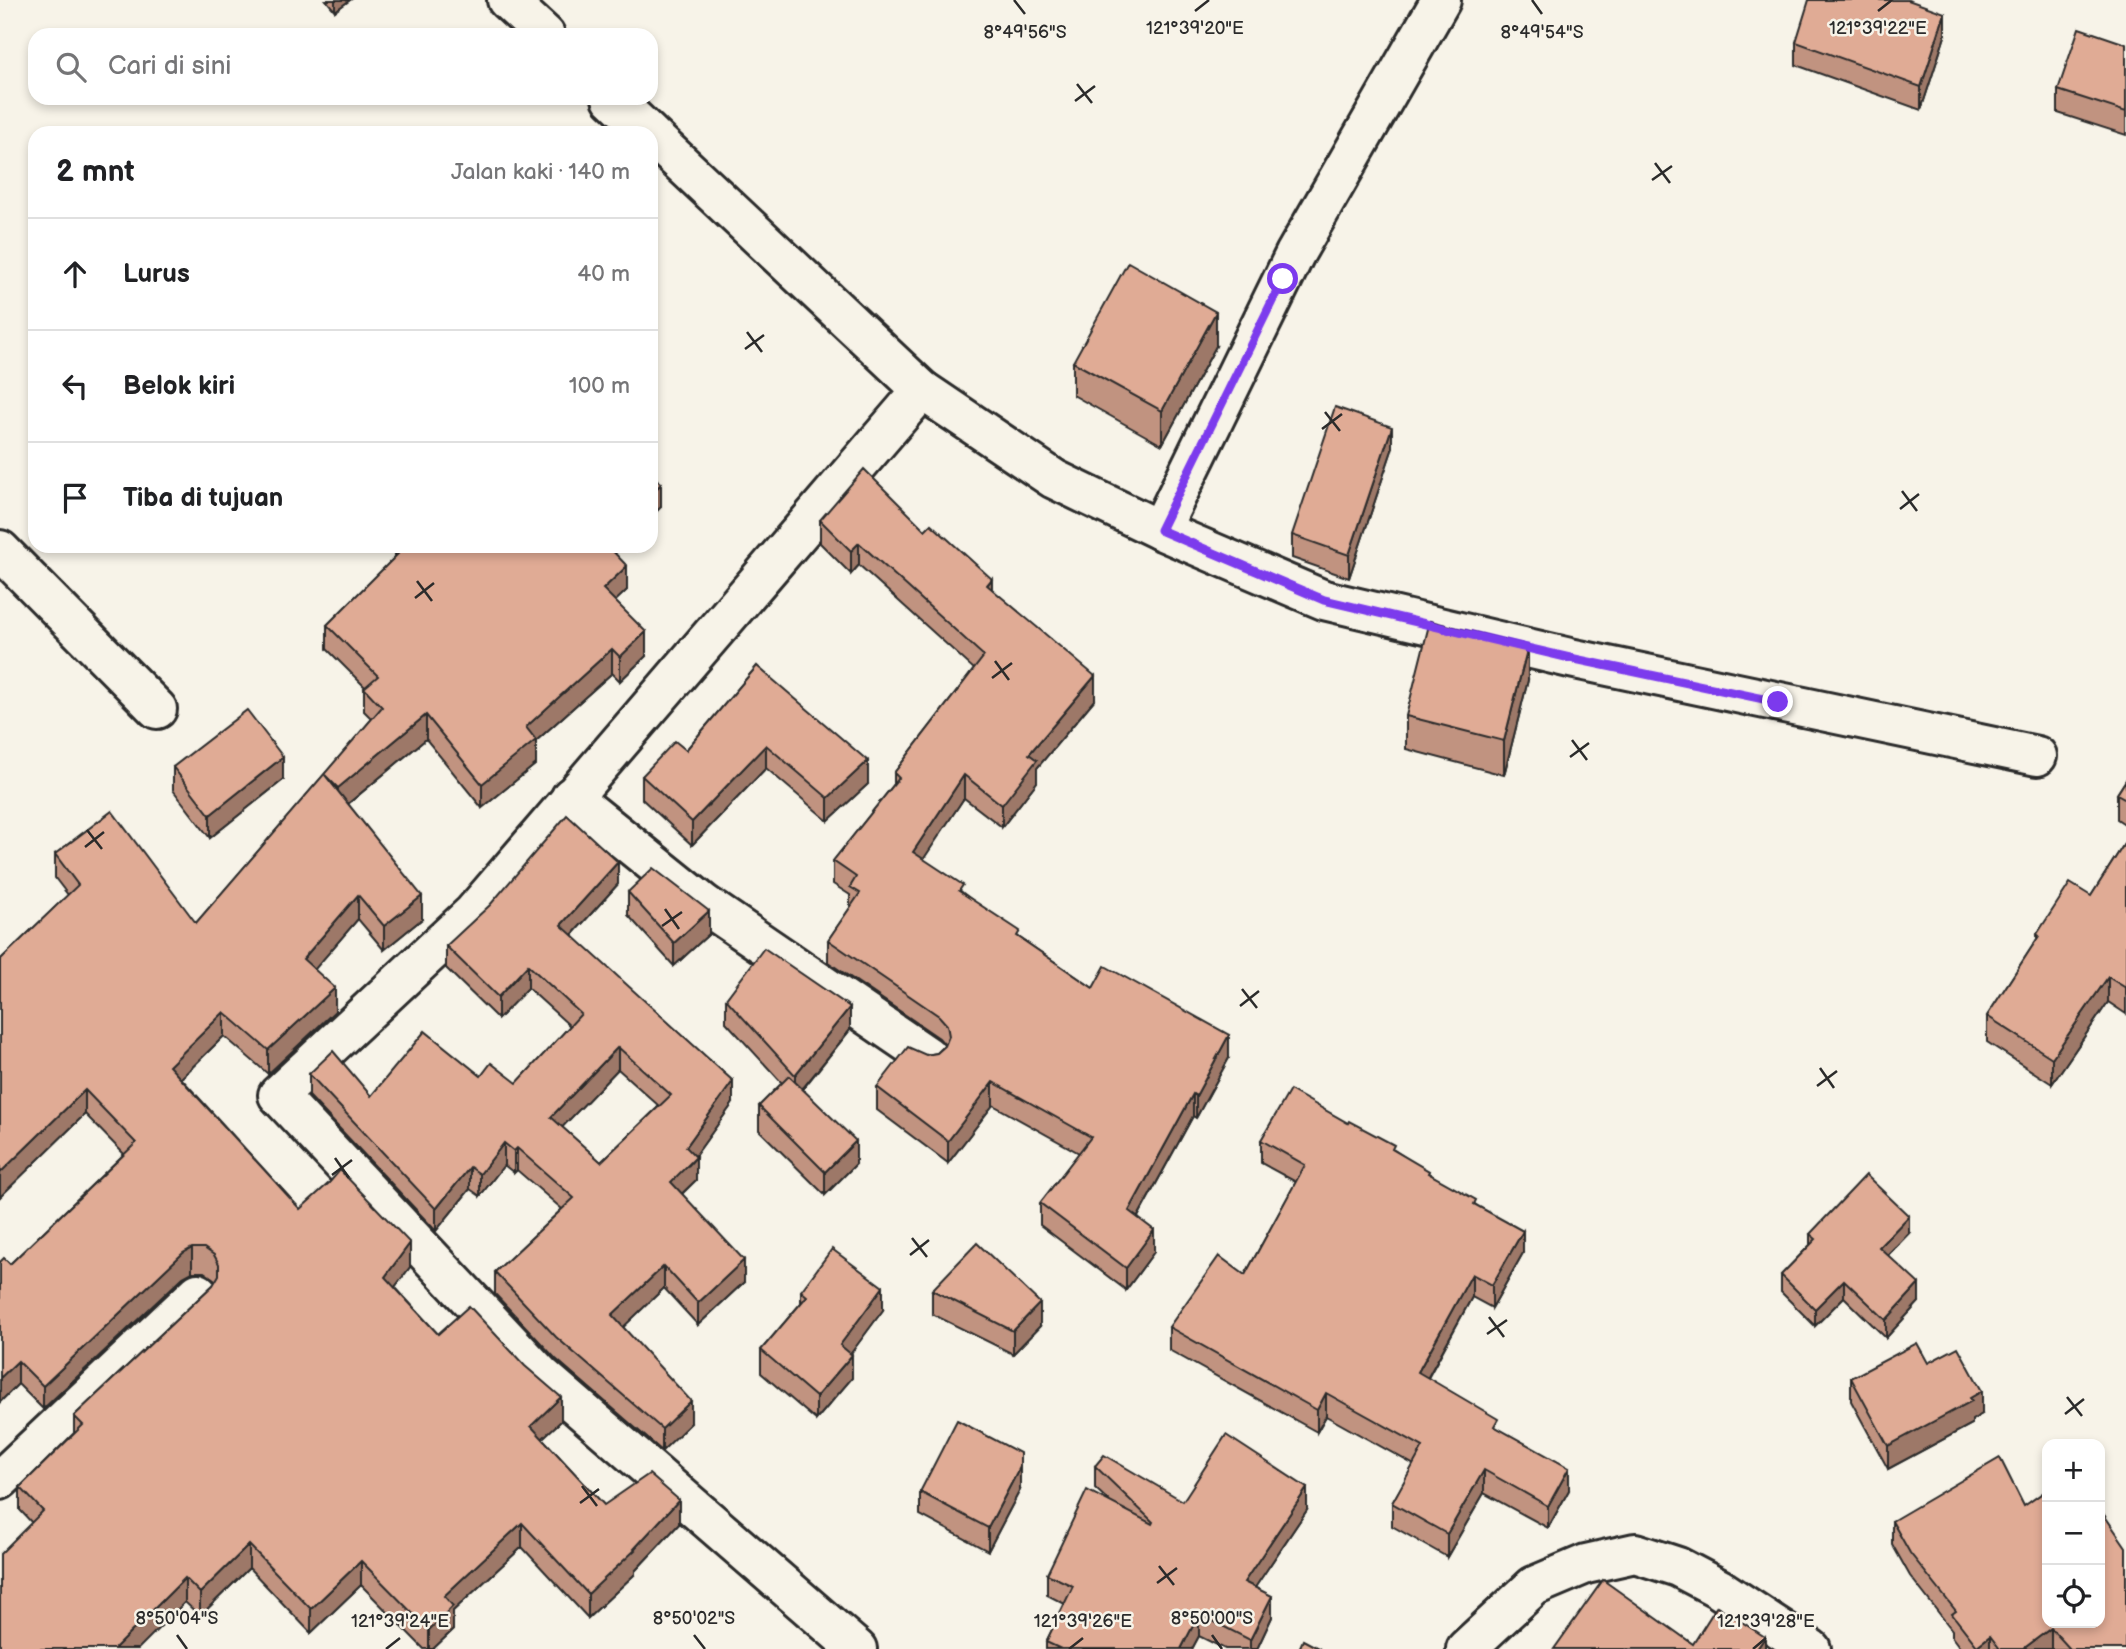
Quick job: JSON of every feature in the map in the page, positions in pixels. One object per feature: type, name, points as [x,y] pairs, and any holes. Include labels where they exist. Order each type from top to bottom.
[{"type":"street","points":[[508,0],[538,28]]},
{"type":"street","points":[[1160,530],[1295,254],[1441,0]]},
{"type":"street","points":[[619,105],[642,126]]},
{"type":"street","points":[[658,142],[922,390],[1054,480],[1160,530],[1324,600],[1570,658],[2037,756]]},
{"type":"street","points":[[857,1649],[541,1375],[278,1096],[473,913],[922,390]]},
{"type":"street","points":[[0,550],[157,709]]},
{"type":"street","points":[[571,797],[704,904],[926,1056]]},
{"type":"street","points":[[0,1480],[198,1293]]},
{"type":"street","points":[[1466,1649],[1534,1586],[1586,1564],[1635,1553],[1678,1567],[1718,1588],[1811,1649]]},
{"type":"building","points":[[1809,0],[1908,0],[1945,13],[1921,87],[1796,42]]},
{"type":"building","points":[[2079,28],[2126,44],[2126,112],[2058,90]]},
{"type":"building","points":[[1128,262],[1216,312],[1162,411],[1073,362]]},
{"type":"building","points":[[1335,407],[1392,427],[1349,555],[1292,535]]},
{"type":"building","points":[[864,469],[925,530],[931,524],[992,579],[987,585],[1095,676],[1029,754],[1037,760],[1002,805],[964,775],[913,852],[963,885],[959,891],[1020,931],[1017,936],[1093,988],[1105,966],[1229,1035],[1196,1096],[1193,1094],[1129,1211],[1154,1230],[1126,1268],[1040,1203],[1091,1137],[993,1082],[948,1141],[877,1087],[908,1047],[926,1055],[937,1053],[945,1046],[949,1036],[947,1025],[939,1016],[828,940],[860,893],[850,887],[856,877],[833,861],[899,778],[894,773],[984,656],[859,543],[851,551],[820,520]]},
{"type":"building","points":[[615,553],[627,566],[603,589],[646,632],[620,657],[612,649],[526,727],[536,740],[482,784],[426,715],[338,788],[325,775],[422,896],[384,926],[358,895],[303,959],[335,988],[268,1050],[224,1012],[169,1066],[300,1209],[340,1170],[410,1243],[385,1277],[438,1334],[469,1306],[525,1366],[561,1397],[531,1426],[604,1505],[649,1474],[679,1500],[635,1550],[588,1594],[522,1523],[444,1596],[453,1606],[429,1630],[361,1561],[311,1609],[249,1545],[200,1593],[185,1578],[114,1649],[0,1649],[0,1554],[43,1511],[20,1487],[83,1425],[74,1416],[213,1285],[219,1275],[219,1264],[214,1255],[204,1248],[192,1248],[183,1253],[43,1386],[18,1361],[0,1378],[0,1262],[4,1258],[10,1264],[136,1143],[85,1090],[0,1173],[0,960],[78,885],[55,854],[112,811],[196,923],[382,707],[364,688],[378,676],[327,625],[398,554]]},
{"type":"building","points":[[1430,621],[1528,646],[1504,741],[1406,716]]},
{"type":"building","points":[[757,666],[868,761],[828,798],[766,745],[692,822],[642,776],[675,741],[686,750]]},
{"type":"building","points":[[247,710],[283,757],[210,815],[173,767]]},
{"type":"building","points":[[2126,780],[2126,799],[2117,794]]},
{"type":"building","points":[[567,815],[618,862],[561,925],[733,1081],[686,1147],[696,1157],[671,1182],[744,1260],[698,1303],[664,1266],[612,1315],[691,1401],[662,1429],[556,1337],[495,1272],[574,1198],[517,1148],[514,1151],[504,1143],[480,1174],[470,1167],[436,1209],[309,1074],[333,1051],[371,1096],[425,1031],[481,1076],[491,1063],[517,1083],[581,1014],[528,965],[498,997],[446,946],[490,905]],"holes":[[[618,1047],[671,1095],[601,1162],[551,1117]]]},
{"type":"building","points":[[2126,841],[2126,988],[2108,977],[2052,1058],[1987,1016],[2070,883],[2091,896]]},
{"type":"building","points":[[653,868],[709,911],[674,943],[628,892]]},
{"type":"building","points":[[764,948],[850,1007],[795,1075],[726,999]]},
{"type":"building","points":[[789,1076],[856,1141],[825,1172],[759,1106]]},
{"type":"building","points":[[1290,1090],[1394,1145],[1392,1149],[1476,1200],[1474,1204],[1523,1231],[1492,1285],[1472,1274],[1418,1372],[1498,1419],[1494,1426],[1569,1468],[1548,1506],[1484,1470],[1447,1534],[1392,1503],[1423,1447],[1326,1393],[1317,1410],[1169,1327],[1219,1256],[1245,1275],[1305,1165],[1261,1140]]},
{"type":"building","points":[[1866,1175],[1909,1216],[1879,1247],[1919,1284],[1886,1320],[1844,1280],[1815,1309],[1781,1275],[1816,1239],[1810,1234]]},
{"type":"building","points":[[977,1243],[1040,1303],[1013,1331],[932,1290]]},
{"type":"building","points":[[832,1249],[883,1287],[840,1345],[852,1355],[816,1397],[761,1350],[807,1296],[801,1291]]},
{"type":"building","points":[[1917,1343],[1928,1363],[1958,1347],[1982,1391],[1970,1398],[1972,1401],[1888,1446],[1851,1378]]},
{"type":"building","points":[[957,1420],[1020,1453],[1020,1467],[988,1528],[920,1492]]},
{"type":"building","points":[[1226,1435],[1307,1488],[1244,1582],[1272,1596],[1250,1640],[1199,1614],[1181,1649],[1061,1649],[1046,1642],[1073,1586],[1047,1574],[1087,1490],[1152,1524],[1153,1522],[1095,1466],[1104,1455],[1183,1501]]},
{"type":"building","points":[[2000,1458],[2024,1506],[2042,1493],[2042,1628],[2051,1628],[2023,1649],[2000,1649],[1990,1636],[1977,1646],[1952,1614],[1956,1611],[1910,1553],[1892,1521]]},
{"type":"building","points":[[2105,1516],[2126,1547],[2126,1649],[2070,1649],[2051,1628],[2105,1628]]},
{"type":"building","points":[[1603,1580],[1693,1644],[1717,1606],[1765,1637],[1757,1649],[1554,1649]]},
{"type":"building","points":[[1303,1640],[1320,1649],[1299,1649]]},
{"type":"route","points":[[1283,279],[1160,530],[1324,600],[1570,658],[1778,702]]}]
